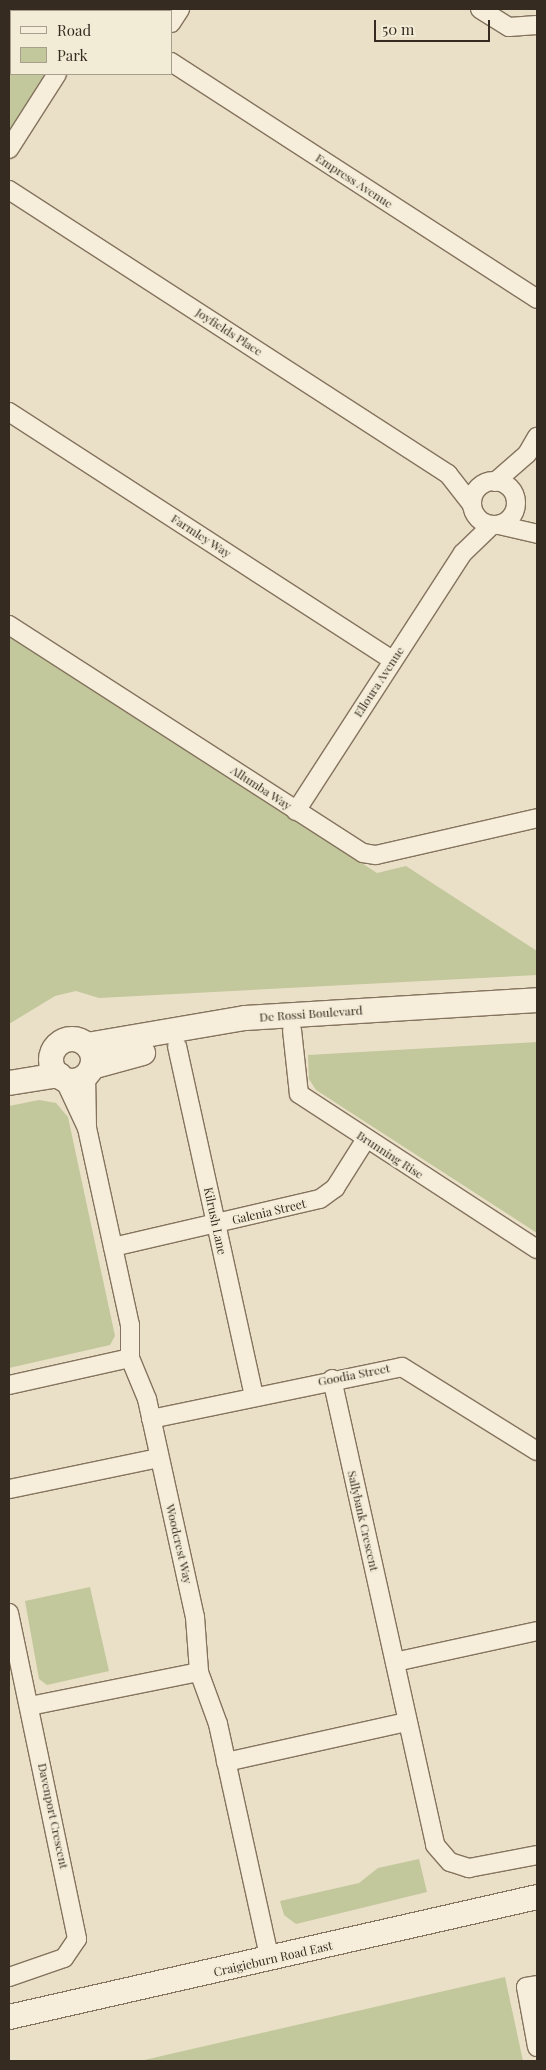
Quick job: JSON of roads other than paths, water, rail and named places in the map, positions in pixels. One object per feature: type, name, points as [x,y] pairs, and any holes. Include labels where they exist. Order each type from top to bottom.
[{"type":"street","points":[[172,21],[180,9]]},
{"type":"street","points":[[480,9],[509,27],[537,25]]},
{"type":"street","name":"Empress Avenue","points":[[172,63],[537,299]]},
{"type":"street","points":[[9,149],[57,75]]},
{"type":"street","name":"Joyfields Place","points":[[9,190],[448,474],[473,509]]},
{"type":"street","name":"Farmley Way","points":[[9,412],[393,660]]},
{"type":"street","points":[[496,525],[511,517],[527,454],[537,437]]},
{"type":"street","points":[[527,454],[492,482],[476,491],[473,509],[496,525],[537,532]]},
{"type":"street","name":"Joyfields Place","points":[[448,474],[492,482]]},
{"type":"street","points":[[492,482],[508,486],[537,532]]},
{"type":"street","name":"Elloura Avenue","points":[[462,553],[473,509]]},
{"type":"street","name":"Elloura Avenue","points":[[296,811],[462,553],[496,525]]},
{"type":"street","name":"Allumba Way","points":[[9,625],[357,850],[376,855],[537,818]]},
{"type":"street","name":"De Rossi Boulevard","points":[[9,1083],[245,1018],[537,1000]]},
{"type":"street","name":"De Rossi Boulevard","points":[[9,1067],[73,1066],[234,1034],[537,1016]]},
{"type":"street","name":"Brunning Rise","points":[[292,1030],[299,1094],[537,1249]]},
{"type":"street","name":"Kilrush Lane","points":[[177,1046],[254,1396]]},
{"type":"street","name":"Woodcrest Way","points":[[73,1066],[130,1326],[130,1358],[151,1419],[195,1617],[199,1672],[212,1702],[270,1960]]},
{"type":"street","name":"Galenia Street","points":[[113,1247],[320,1199],[334,1188],[366,1139]]},
{"type":"street","points":[[9,1385],[130,1358]]},
{"type":"street","name":"Goodia Street","points":[[151,1419],[254,1396],[402,1367],[537,1451]]},
{"type":"street","name":"Sallybank Crescent","points":[[332,1380],[407,1722]]},
{"type":"street","points":[[9,1488],[160,1458]]},
{"type":"street","name":"Davenport Crescent","points":[[9,1613],[30,1706],[77,1939],[64,1958],[9,1977]]},
{"type":"street","points":[[395,1662],[537,1631]]},
{"type":"street","points":[[30,1706],[199,1672]]},
{"type":"street","points":[[226,1762],[407,1722],[432,1838],[442,1856],[469,1868],[537,1855]]},
{"type":"street","name":"Craigieburn Road East","points":[[9,2017],[270,1960],[537,1897]]},
{"type":"street","points":[[537,1985],[526,1987],[537,2047]]}]
